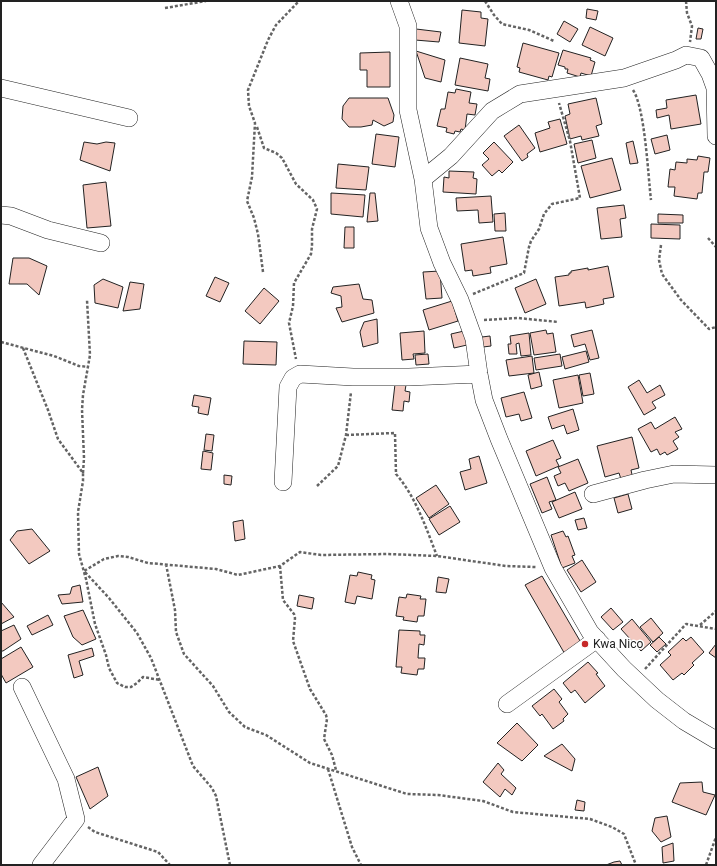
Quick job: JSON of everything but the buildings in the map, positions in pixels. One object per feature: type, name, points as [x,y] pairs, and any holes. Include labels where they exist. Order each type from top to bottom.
[{"type":"street","points":[[399,1],[408,26],[408,110],[423,179],[429,228],[442,263],[460,300],[474,339],[484,400],[499,440],[553,568],[590,632],[635,680],[657,700],[684,721],[716,740]]},
{"type":"street","points":[[423,179],[451,156],[492,112],[520,94],[624,78],[676,60],[701,57],[710,74],[715,88],[716,136]]},
{"type":"street","points":[[1,88],[129,118]]},
{"type":"street","points":[[1,215],[11,216],[48,230],[101,243]]},
{"type":"street","points":[[283,482],[288,387],[293,378],[300,374],[353,377],[409,377],[479,374]]},
{"type":"street","points":[[593,494],[674,474],[716,475]]},
{"type":"street","points":[[507,704],[597,639]]},
{"type":"street","points":[[22,687],[66,779],[76,819],[41,865]]},
{"type":"path","points":[[165,8],[206,1]]},
{"type":"path","points":[[299,1],[276,25],[268,40],[248,90],[249,106],[264,148],[276,153],[282,158],[296,184],[313,200],[317,209],[312,229],[311,254],[294,283],[293,306],[289,323],[289,330],[300,374]]},
{"type":"path","points":[[485,1],[502,24],[529,30],[554,41]]},
{"type":"path","points":[[686,1],[687,13],[692,26],[690,45],[701,57]]},
{"type":"path","points":[[624,78],[636,95],[643,123],[651,200]]},
{"type":"path","points":[[460,300],[524,273],[531,241],[539,229],[544,214],[552,204],[580,198],[570,141],[556,89]]},
{"type":"path","points":[[255,123],[252,177],[247,201],[254,218],[258,234],[263,272]]},
{"type":"path","points":[[708,238],[716,247]]},
{"type":"path","points":[[661,245],[658,260],[662,274],[681,300],[709,329],[716,327]]},
{"type":"path","points":[[87,300],[90,355],[82,410],[84,458],[83,482],[78,512],[79,554],[95,624],[113,678],[120,686],[125,687],[131,687],[138,683],[143,677],[160,680]]},
{"type":"path","points":[[468,322],[518,318],[558,322]]},
{"type":"path","points":[[1,342],[54,356],[79,366],[89,367]]},
{"type":"path","points":[[24,348],[58,438],[83,473]]},
{"type":"path","points":[[317,486],[338,466],[346,435],[353,377]]},
{"type":"path","points":[[346,435],[395,433],[396,474],[404,484],[416,507],[437,556]]},
{"type":"path","points":[[84,571],[104,559],[118,556],[128,557],[148,563],[216,569],[238,575],[280,566],[300,552],[321,555],[388,554],[437,556],[506,566],[553,568]]},
{"type":"path","points":[[166,564],[175,610],[176,632],[184,654],[213,686],[229,712],[245,727],[266,735],[310,763],[407,794],[438,795],[483,801],[513,812],[590,820],[612,827],[624,834],[636,865]]},
{"type":"path","points":[[280,566],[283,600],[294,614],[295,618],[292,640],[310,689],[326,715],[327,719],[324,740],[332,755],[336,771]]},
{"type":"path","points":[[84,571],[109,598],[137,633],[151,658],[193,766],[212,788],[216,796],[230,865]]},
{"type":"path","points":[[700,625],[716,611]]},
{"type":"path","points":[[635,680],[686,624],[716,628]]},
{"type":"path","points":[[328,769],[352,847],[361,865]]},
{"type":"path","points":[[76,819],[95,832],[158,852],[170,865]]},
{"type":"path","points":[[706,865],[716,837]]},
{"type":"place","name":"Kwa Nico","points":[[585,644]]}]
